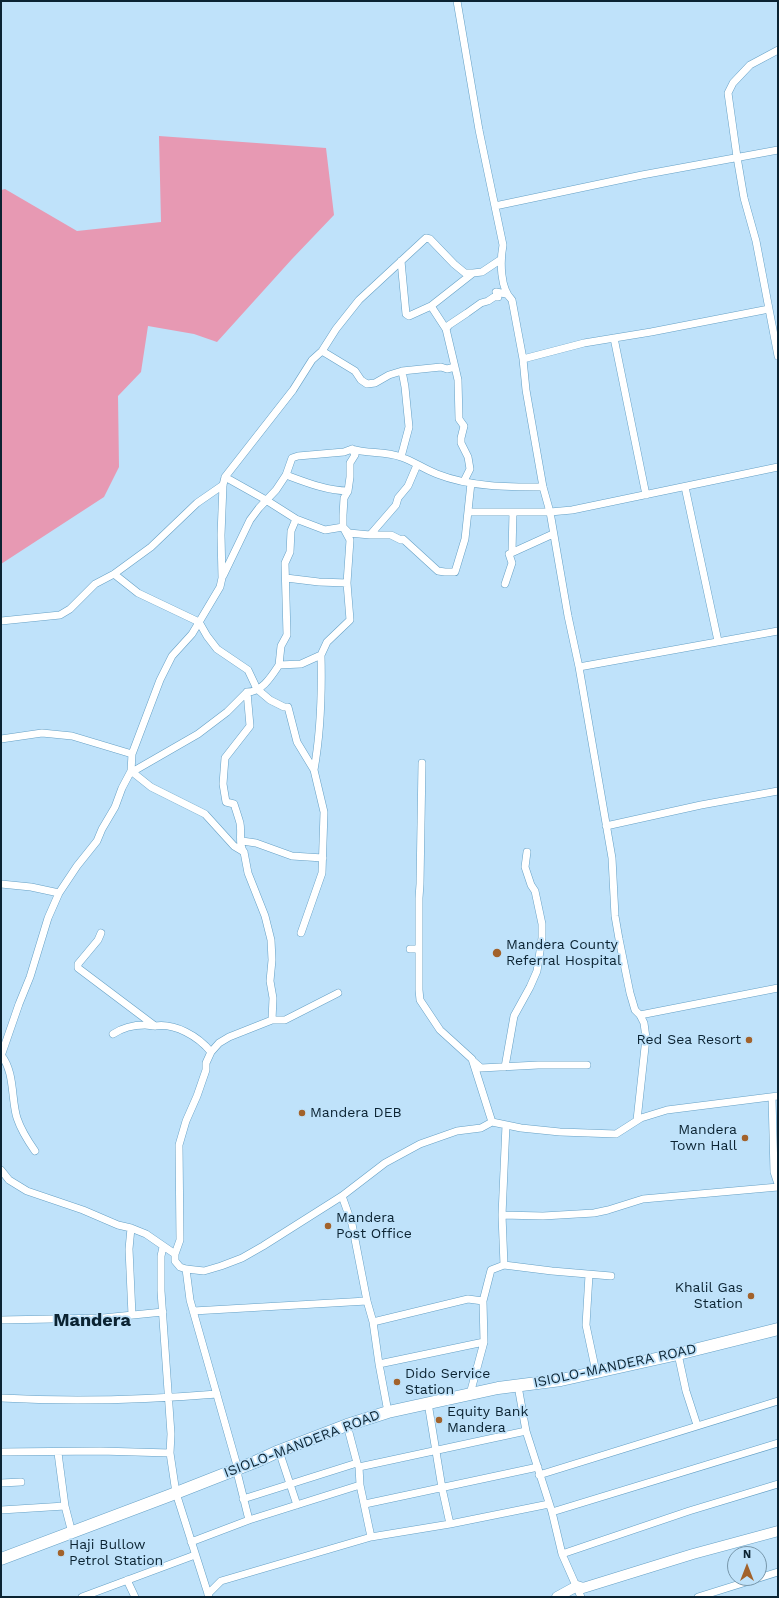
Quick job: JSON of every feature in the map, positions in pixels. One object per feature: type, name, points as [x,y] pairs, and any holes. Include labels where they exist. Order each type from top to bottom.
[{"type":"highway","name":"ISIOLO-MANDERA ROAD","points":[[1,1559],[238,1469],[278,1451],[347,1424],[388,1412],[498,1388],[561,1380],[678,1354],[778,1329]]},
{"type":"main road","points":[[557,1597],[576,1586],[582,1588],[686,1556],[778,1531]]},
{"type":"street","points":[[457,1],[479,130],[503,245],[500,260],[506,294]]},
{"type":"street","points":[[778,50],[750,65],[730,86],[728,100],[744,198],[756,241],[778,356]]},
{"type":"street","points":[[495,206],[778,150]]},
{"type":"street","points":[[222,578],[221,535],[223,486],[225,477],[293,390],[312,360],[322,351],[336,329],[359,300],[426,238],[430,239],[464,273],[482,272],[500,260]]},
{"type":"street","points":[[401,261],[406,314],[409,316],[431,306],[473,273]]},
{"type":"street","points":[[446,329],[449,325],[467,314],[481,302],[498,297],[496,292],[506,294],[512,300],[523,359],[526,390],[543,487],[550,512],[579,667],[612,858],[615,916],[619,939],[635,1010],[640,1015],[644,1023],[646,1038],[637,1120]]},
{"type":"street","points":[[343,527],[349,533],[391,535],[401,540],[403,539],[438,571],[455,572],[464,547],[468,512],[467,482],[470,469],[468,457],[461,443],[464,426],[459,419],[458,380],[446,329],[431,306]]},
{"type":"street","points":[[523,359],[584,343],[769,309]]},
{"type":"street","points":[[614,338],[646,495]]},
{"type":"street","points":[[322,351],[355,371],[361,380],[367,384],[375,383],[389,375],[402,371],[441,367],[447,369],[455,367]]},
{"type":"street","points":[[401,457],[409,427],[402,371]]},
{"type":"street","points":[[132,772],[132,754],[160,680],[172,656],[192,634],[220,587],[222,578],[250,520],[276,490],[286,475],[292,458],[305,454],[344,452],[352,449],[360,452],[376,452],[401,457],[437,474],[467,482],[508,486],[543,487]]},
{"type":"street","points":[[314,770],[320,737],[322,707],[321,655],[327,642],[350,620],[347,582],[350,540],[343,527],[344,498],[348,491],[350,463],[355,455],[352,449]]},
{"type":"street","points":[[370,535],[396,505],[398,498],[408,486],[417,465]]},
{"type":"street","points":[[468,512],[550,512],[584,508],[778,467]]},
{"type":"street","points":[[286,475],[321,487],[348,491]]},
{"type":"street","points":[[225,477],[296,519],[325,530],[343,527]]},
{"type":"street","points":[[1,621],[60,615],[70,609],[95,584],[114,574],[151,547],[197,503],[223,486]]},
{"type":"street","points":[[685,486],[718,641]]},
{"type":"street","points":[[505,584],[512,563],[509,554],[512,552],[514,512]]},
{"type":"street","points":[[35,1151],[25,1136],[17,1119],[9,1075],[5,1060],[1,1056],[30,977],[48,918],[59,893],[77,866],[97,841],[102,829],[115,808],[122,788],[132,772],[208,728],[247,692],[254,692],[268,681],[279,665],[281,646],[286,635],[285,563],[290,552],[291,531],[296,519]]},
{"type":"street","points":[[512,552],[554,534]]},
{"type":"street","points":[[114,574],[138,593],[199,622],[217,649],[248,670],[258,689],[270,700],[284,707],[288,707],[297,742],[314,770],[324,812],[323,858],[319,882],[301,933]]},
{"type":"street","points":[[286,578],[319,582],[347,582]]},
{"type":"street","points":[[579,667],[778,631]]},
{"type":"street","points":[[279,665],[301,664],[321,655]]},
{"type":"street","points":[[247,692],[250,726],[224,758],[223,784],[226,802],[234,804],[237,812],[240,823],[242,841],[241,848],[244,852],[248,873],[265,916],[271,940],[272,960],[270,981],[273,998],[272,1020]]},
{"type":"street","points":[[1,739],[42,733],[72,736],[132,754]]},
{"type":"street","points":[[422,763],[420,884],[418,898],[420,1000],[440,1030],[481,1068],[587,1065]]},
{"type":"street","points":[[132,772],[151,787],[205,814],[234,846],[244,852]]},
{"type":"street","points":[[606,826],[701,805],[778,791]]},
{"type":"street","points":[[242,841],[256,843],[292,856],[323,858]]},
{"type":"street","points":[[505,1067],[514,1016],[537,971],[540,955],[542,924],[536,891],[531,884],[525,867],[527,852]]},
{"type":"street","points":[[1,884],[31,887],[59,893]]},
{"type":"street","points":[[101,933],[98,940],[78,964],[78,968],[155,1026]]},
{"type":"street","points":[[410,949],[419,949]]},
{"type":"street","points":[[640,1015],[778,988]]},
{"type":"street","points":[[338,993],[285,1020],[272,1020],[229,1037],[211,1052],[179,1145],[180,1240],[175,1254],[175,1261],[180,1267],[186,1269],[204,1270],[221,1266],[242,1258],[342,1196],[374,1170],[409,1150],[465,1129],[481,1128],[492,1122],[560,1132],[616,1134],[637,1120],[654,1113],[775,1096],[774,1172],[778,1186],[653,1198],[594,1212],[543,1216],[502,1215]]},
{"type":"street","points":[[112,1034],[124,1028],[144,1025],[155,1026],[159,1024],[177,1028],[189,1033],[205,1044],[211,1052]]},
{"type":"street","points":[[472,1059],[492,1122]]},
{"type":"street","points":[[504,1265],[502,1215],[506,1125]]},
{"type":"street","points":[[1,1170],[9,1180],[27,1191],[146,1234],[175,1254]]},
{"type":"street","points":[[342,1196],[352,1224],[367,1301],[373,1322],[388,1412]]},
{"type":"street","points":[[131,1228],[129,1249],[132,1315]]},
{"type":"street","points":[[163,1247],[161,1256],[171,1434],[170,1453],[176,1493],[208,1595],[221,1581],[370,1537],[450,1524],[549,1504]]},
{"type":"street","points":[[470,1394],[484,1342],[483,1301],[491,1270],[504,1265],[610,1276]]},
{"type":"street","points":[[186,1269],[190,1300],[238,1469],[238,1476],[249,1520]]},
{"type":"street","points":[[589,1274],[586,1325],[596,1372]]},
{"type":"street","points":[[373,1322],[468,1299],[483,1301]]},
{"type":"street","points":[[193,1311],[367,1301]]},
{"type":"street","points":[[1,1320],[103,1318],[163,1312]]},
{"type":"street","points":[[379,1364],[484,1342]]},
{"type":"street","points":[[678,1354],[686,1391],[697,1425]]},
{"type":"street","points":[[518,1386],[526,1431],[552,1512],[562,1554],[581,1597]]},
{"type":"street","points":[[1,1398],[55,1401],[168,1398],[217,1394]]},
{"type":"street","points":[[365,1504],[442,1488],[538,1471],[778,1402]]},
{"type":"street","points":[[428,1403],[437,1450],[442,1488],[450,1524]]},
{"type":"street","points":[[347,1424],[358,1465],[360,1485],[365,1504],[370,1537]]},
{"type":"street","points":[[243,1499],[358,1465],[526,1431]]},
{"type":"street","points":[[552,1512],[778,1443]]},
{"type":"street","points":[[1,1452],[58,1453],[100,1451],[170,1453]]},
{"type":"street","points":[[278,1451],[296,1506]]},
{"type":"street","points":[[58,1453],[65,1506],[72,1533]]},
{"type":"street","points":[[1,1483],[21,1482]]},
{"type":"street","points":[[562,1554],[689,1511],[778,1484]]},
{"type":"street","points":[[191,1542],[249,1520],[360,1485]]},
{"type":"street","points":[[1,1510],[65,1506]]},
{"type":"street","points":[[82,1597],[195,1555]]},
{"type":"street","points":[[698,1597],[778,1572]]},
{"type":"street","points":[[127,1580],[135,1597]]},
{"type":"shaded area","points":[[159,136],[326,148],[334,215],[217,342],[194,334],[148,326],[141,372],[118,396],[119,467],[104,497],[1,564],[1,190],[5,189],[77,231],[161,222]]},
{"type":"place","name":"Mandera County Referral Hospital","points":[[497,953]]},
{"type":"place","name":"Red Sea Resort","points":[[749,1040]]},
{"type":"place","name":"Mandera DEB","points":[[302,1113]]},
{"type":"place","name":"Mandera Town Hall","points":[[745,1138]]},
{"type":"place","name":"Mandera Post Office","points":[[328,1226]]},
{"type":"place","name":"Khalil Gas Station","points":[[751,1296]]},
{"type":"place","name":"Dido Service Station","points":[[397,1382]]},
{"type":"place","name":"Equity Bank Mandera","points":[[439,1420]]},
{"type":"place","name":"Haji Bullow Petrol Station","points":[[61,1553]]},
{"type":"district","name":"Mandera","points":[[92,1321]]}]
